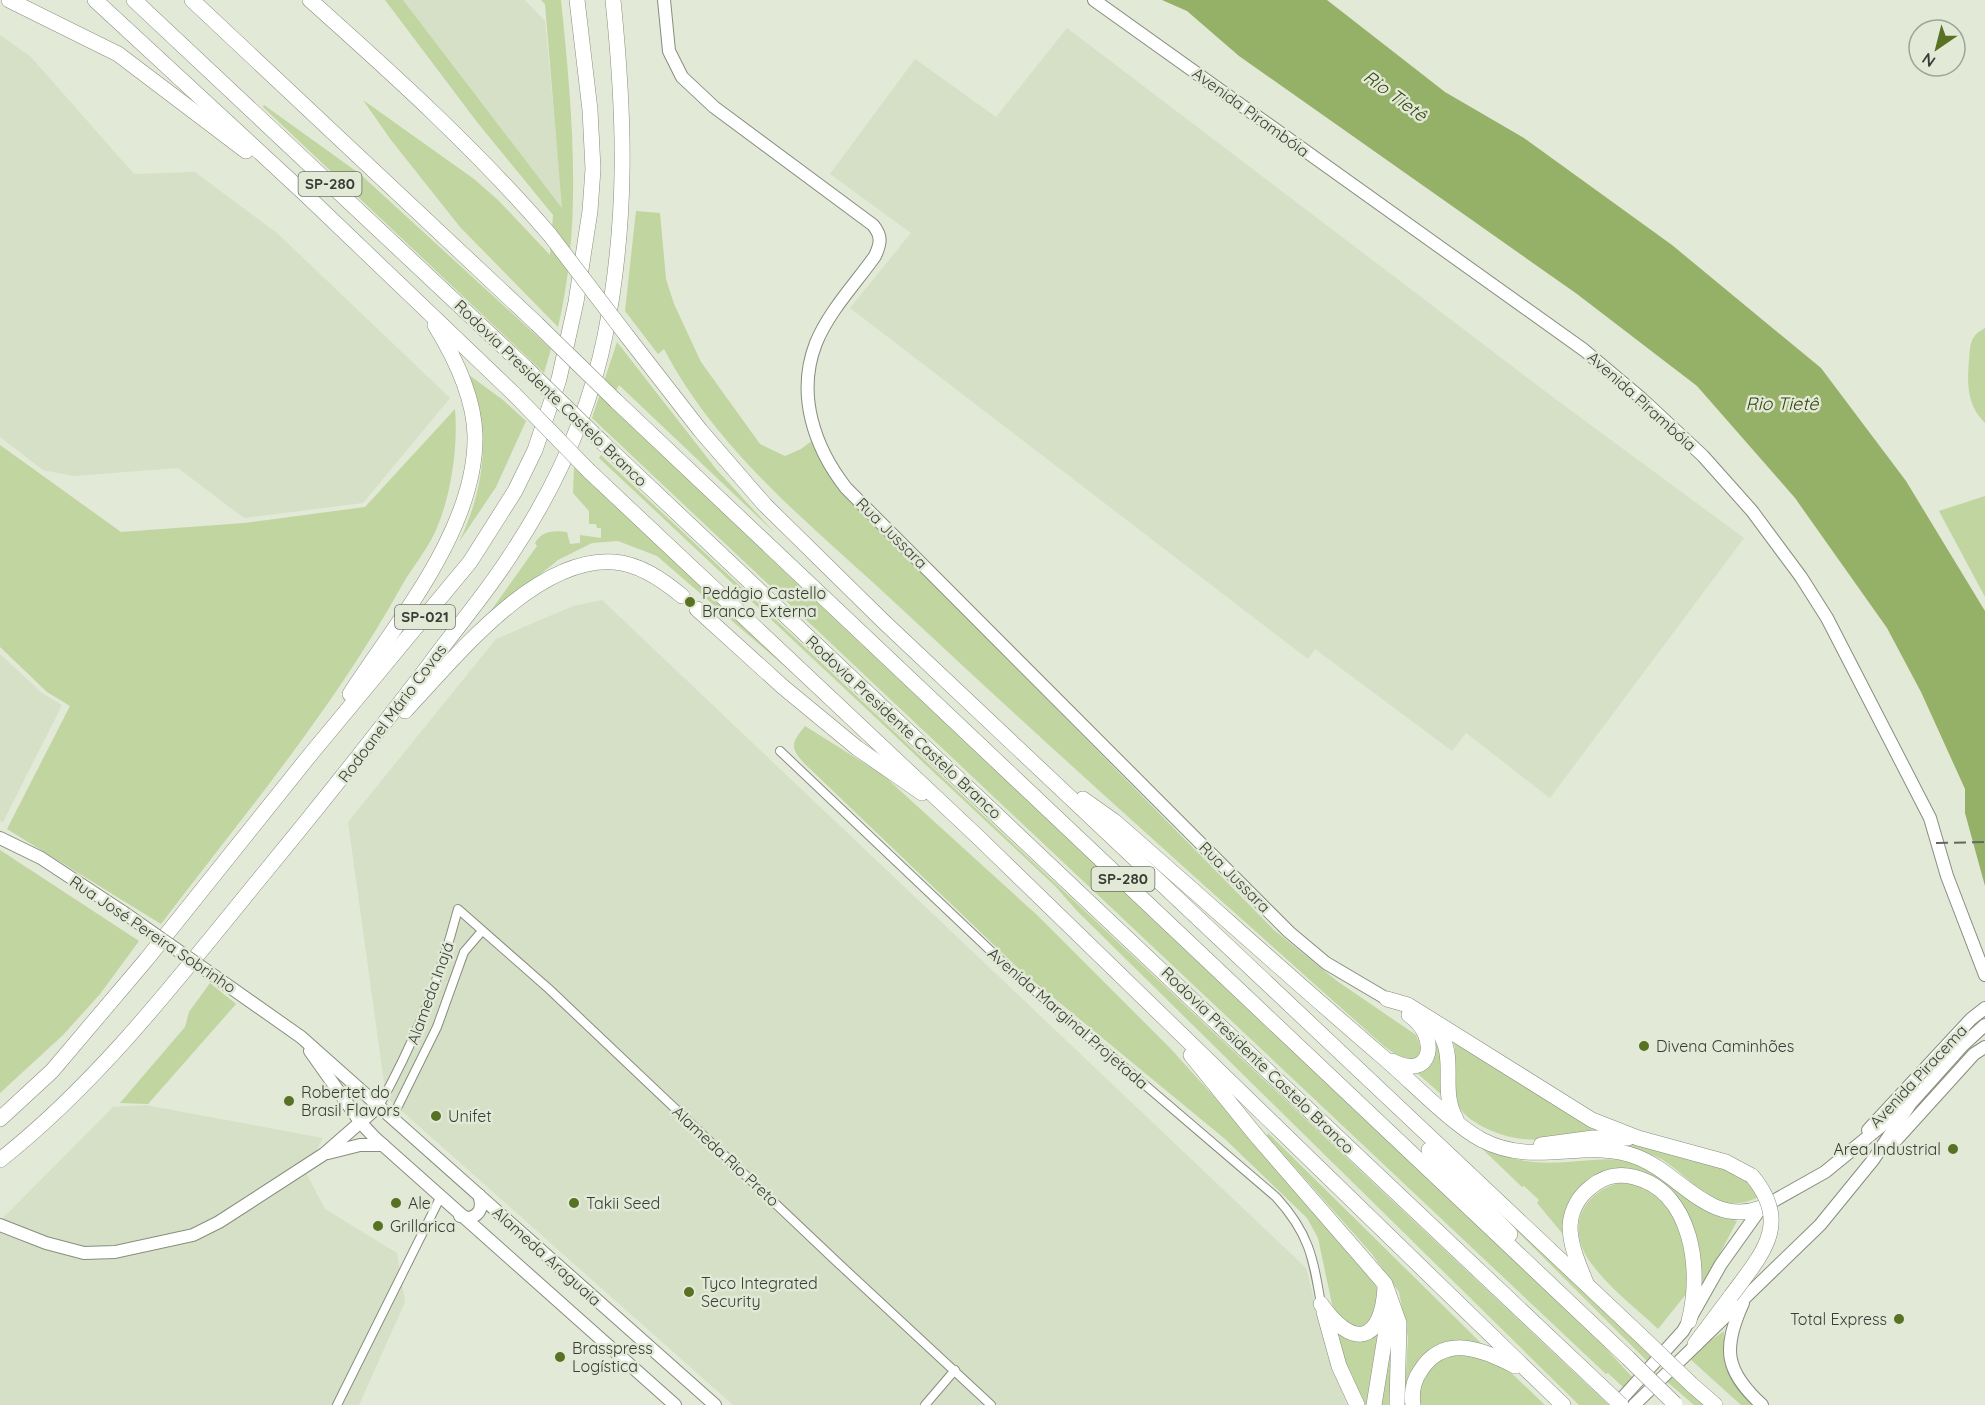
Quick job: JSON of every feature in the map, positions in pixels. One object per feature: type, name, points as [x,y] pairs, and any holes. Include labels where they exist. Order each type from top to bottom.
[{"type":"highway","points":[[9,0],[118,54],[306,194]]},
{"type":"highway","points":[[95,0],[423,304],[590,471],[1148,1001],[1563,1405]]},
{"type":"highway","name":"Rodovia Presidente Castelo Branco","points":[[134,0],[1621,1405]]},
{"type":"highway","name":"SP-280","points":[[192,0],[1548,1281],[1675,1405]]},
{"type":"highway","points":[[310,0],[458,135],[505,182],[550,235],[700,430],[765,505],[1588,1289],[1715,1405]]},
{"type":"highway","name":"Rodoanel Mário Covas","points":[[0,1119],[52,1071],[93,1024],[310,754],[470,562],[515,491],[534,450],[559,379],[576,302],[590,211],[593,170],[590,110],[577,0]]},
{"type":"highway","name":"Rodoanel Mário Covas","points":[[0,1160],[43,1123],[105,1060],[170,986],[356,762],[509,559],[555,479],[587,396],[604,339],[621,219],[624,129],[613,0]]},
{"type":"highway","points":[[310,754],[442,552],[460,517],[472,477],[475,434],[468,398],[448,346],[423,304]]},
{"type":"highway","points":[[356,762],[493,621],[519,599],[564,572],[590,563],[628,565],[654,576],[682,596]]},
{"type":"highway","points":[[697,609],[857,748],[899,779],[939,801]]},
{"type":"highway","points":[[1052,780],[1114,821],[1289,977],[1457,1122],[1482,1140],[1531,1154],[1617,1151],[1647,1161],[1697,1198],[1720,1210],[1741,1214],[1761,1208]]},
{"type":"highway","points":[[1387,999],[1408,1005],[1592,1120],[1638,1137],[1708,1156],[1740,1168],[1752,1176],[1767,1195],[1772,1229],[1738,1296],[1695,1344]]},
{"type":"highway","points":[[1384,1058],[1414,1067],[1424,1061],[1428,1049],[1422,1024],[1387,999]]},
{"type":"highway","points":[[1148,1001],[1254,1133],[1387,1291],[1399,1323],[1397,1405]]},
{"type":"highway","points":[[1304,1017],[1324,1043],[1524,1248],[1541,1267],[1548,1281]]},
{"type":"highway","points":[[1429,1018],[1444,1036],[1449,1052],[1448,1094],[1451,1110],[1457,1122]]},
{"type":"highway","points":[[1482,1140],[1527,1146],[1593,1138],[1638,1137]]},
{"type":"highway","points":[[1588,1289],[1571,1237],[1570,1224],[1577,1201],[1598,1181],[1611,1176],[1623,1175],[1648,1181],[1665,1196],[1679,1215],[1692,1249],[1695,1290],[1689,1321]]},
{"type":"highway","points":[[1321,1304],[1340,1329],[1355,1334],[1367,1332],[1378,1323],[1387,1291]]},
{"type":"highway","points":[[1374,1405],[1388,1328],[1387,1291]]},
{"type":"highway","points":[[1321,1304],[1331,1342],[1357,1405]]},
{"type":"highway","points":[[1413,1405],[1414,1383],[1425,1364],[1433,1356],[1453,1347],[1478,1349],[1528,1372]]},
{"type":"main road","name":"Rua Jussara","points":[[664,0],[669,51],[682,78],[714,107],[873,225],[880,236],[880,244],[875,256],[824,328],[812,359],[809,409],[818,444],[829,466],[846,488],[1289,932],[1326,963],[1387,999]]},
{"type":"main road","name":"Avenida Pirambóia","points":[[1094,0],[1584,350],[1657,412],[1703,456],[1758,519],[1801,577],[1827,618],[1930,818],[1947,876],[1985,975]]},
{"type":"main road","name":"Rua José Pereira Sobrinho","points":[[0,838],[19,845],[123,912],[301,1037],[379,1106]]},
{"type":"main road","name":"Avenida Piracema","points":[[1854,1148],[1885,1110],[1971,1019],[1985,1008]]},
{"type":"main road","points":[[1912,1101],[1985,1025]]},
{"type":"main road","name":"Rua José Pereira Sobrinho","points":[[301,1037],[361,1123]]},
{"type":"main road","name":"Avenida Piracema","points":[[1873,1160],[1882,1156],[1974,1054],[1985,1047]]},
{"type":"main road","name":"Avenida Piracema","points":[[1616,1405],[1674,1342],[1689,1321],[1721,1264],[1761,1208],[1825,1172],[1912,1101]]},
{"type":"main road","name":"Avenida Piracema","points":[[1738,1296],[1820,1225],[1873,1160],[1912,1101]]},
{"type":"main road","name":"Alameda Araguaia","points":[[379,1106],[715,1405]]},
{"type":"main road","points":[[0,1225],[46,1243],[84,1253],[115,1252],[150,1246],[204,1230],[324,1154],[379,1106]]},
{"type":"main road","name":"Alameda Araguaia","points":[[361,1123],[460,1216],[675,1405]]},
{"type":"main road","points":[[324,1154],[360,1145],[383,1145]]},
{"type":"main road","points":[[460,1216],[469,1218],[478,1214],[481,1205],[479,1195]]},
{"type":"main road","points":[[1738,1296],[1732,1329],[1730,1361],[1737,1379],[1762,1405]]},
{"type":"main road","points":[[1634,1405],[1695,1344]]},
{"type":"street","name":"Avenida Marginal Projetada","points":[[780,750],[1014,973],[1276,1197],[1294,1217],[1305,1236],[1315,1267],[1321,1304]]},
{"type":"street","name":"Alameda Rio Preto","points":[[458,909],[549,989],[991,1405]]},
{"type":"street","name":"Alameda Inajá","points":[[379,1106],[421,1025],[445,958],[458,909]]},
{"type":"street","name":"Alameda Inajá","points":[[392,1118],[437,1027],[464,952],[482,931]]},
{"type":"street","points":[[337,1405],[440,1198]]},
{"type":"street","points":[[925,1405],[955,1370]]},
{"type":"shaded area","points":[[385,0],[403,0],[562,208],[545,4],[541,0],[561,0],[569,82],[573,205],[566,287],[558,327],[460,227],[391,140],[363,100],[474,179],[498,200],[550,255],[553,215],[477,122]]},
{"type":"shaded area","points":[[403,0],[525,0],[545,21],[563,209]]},
{"type":"shaded area","points":[[1067,28],[1554,398],[1744,538],[1550,798],[1466,733],[1452,751],[1315,649],[1308,659],[850,308],[911,233],[830,174],[915,59],[996,117]]},
{"type":"shaded area","points":[[0,35],[31,57],[134,174],[195,172],[277,233],[450,398],[363,503],[244,518],[178,468],[73,476],[43,470],[0,437]]},
{"type":"shaded area","points":[[264,105],[360,174],[551,349],[544,373],[263,107]]},
{"type":"shaded area","points":[[636,211],[660,213],[666,279],[674,304],[701,362],[760,444],[785,456],[801,449],[813,440],[824,466],[841,490],[1274,930],[1337,981],[1416,1035],[1423,1052],[1412,1061],[1398,1056],[1385,1047],[1024,722],[806,521],[742,458],[687,388],[664,349],[658,354],[625,311]]},
{"type":"shaded area","points":[[1985,328],[1985,423],[1975,409],[1969,394],[1968,377],[1972,339]]},
{"type":"shaded area","points":[[617,342],[716,469],[775,533],[619,385],[609,404],[1601,1343],[1633,1378],[1624,1388],[1608,1373],[1606,1374],[592,418]]},
{"type":"shaded area","points":[[469,375],[503,400],[526,421],[496,487],[459,542],[475,501],[482,460],[481,418]]},
{"type":"shaded area","points":[[455,409],[455,452],[450,483],[435,533],[405,579],[375,632],[318,718],[161,924],[7,829],[70,706],[47,692],[0,647],[0,445],[121,532],[244,523],[365,507]]},
{"type":"shaded area","points":[[601,455],[1609,1405],[1579,1405],[1077,911],[1056,887],[599,458]]},
{"type":"shaded area","points":[[574,467],[818,695],[657,556],[618,541],[592,543],[558,560],[485,619],[537,546],[535,543],[541,536],[553,531],[567,532],[570,544],[580,543],[580,535],[601,538],[601,528],[597,528],[596,524],[589,524],[589,511],[573,493]]},
{"type":"shaded area","points":[[1985,496],[1985,597],[1939,511]]},
{"type":"shaded area","points":[[602,600],[1306,1268],[1329,1357],[1347,1405],[733,1405],[386,1097],[348,822],[496,639],[573,606]]},
{"type":"shaded area","points":[[0,654],[42,693],[62,705],[3,822],[0,821]]},
{"type":"shaded area","points":[[805,726],[883,775],[1037,915],[1170,1048],[1369,1268],[1377,1288],[1379,1311],[1363,1330],[1338,1318],[1332,1304],[1318,1238],[1307,1218],[1225,1139],[1020,970],[807,766],[797,755],[794,746]]},
{"type":"shaded area","points":[[0,850],[139,941],[100,994],[63,1035],[0,1093]]},
{"type":"shaded area","points":[[210,983],[236,1004],[148,1104],[120,1103],[185,1027],[189,1012]]},
{"type":"shaded area","points":[[1435,1038],[1440,1040],[1442,1095],[1417,1073],[1434,1057]]},
{"type":"shaded area","points":[[1454,1043],[1597,1128],[1598,1132],[1537,1140],[1493,1132],[1478,1124],[1463,1113],[1454,1097],[1452,1084]]},
{"type":"shaded area","points":[[145,1105],[323,1138],[305,1171],[325,1209],[397,1253],[405,1302],[359,1405],[0,1405],[0,1221],[113,1107]]},
{"type":"shaded area","points":[[1268,1133],[1482,1344],[1465,1342],[1434,1351],[1410,1405],[1404,1405],[1408,1338],[1399,1292],[1372,1254],[1267,1136]]},
{"type":"shaded area","points":[[1473,1140],[1498,1154],[1524,1161],[1550,1163],[1623,1160],[1658,1175],[1707,1211],[1737,1221],[1700,1291],[1664,1189],[1600,1176],[1565,1232],[1562,1233],[1537,1203],[1539,1200],[1524,1186],[1522,1187]]},
{"type":"shaded area","points":[[1624,1142],[1719,1165],[1747,1178],[1761,1196],[1742,1203],[1726,1203],[1712,1198],[1660,1158],[1644,1152],[1556,1148]]},
{"type":"shaded area","points":[[1462,1176],[1654,1357],[1649,1363]]},
{"type":"shaded area","points":[[1618,1183],[1637,1185],[1653,1193],[1665,1204],[1674,1219],[1685,1253],[1690,1289],[1658,1329],[1601,1275],[1585,1254],[1580,1241],[1578,1229],[1585,1206],[1604,1189]]},
{"type":"shaded area","points":[[1382,1326],[1370,1405],[1363,1405],[1335,1338],[1336,1333],[1356,1340]]},
{"type":"shaded area","points":[[1724,1331],[1725,1355],[1730,1373],[1758,1405],[1741,1405],[1688,1357]]},
{"type":"shaded area","points":[[1394,1338],[1394,1405],[1378,1405]]},
{"type":"shaded area","points":[[1469,1352],[1506,1368],[1545,1405],[1419,1405],[1421,1381],[1440,1358]]},
{"type":"shaded area","points":[[1672,1373],[1706,1405],[1694,1405],[1665,1380]]},
{"type":"water","name":"Rio Tietê","points":[[1162,0],[1327,0],[1445,92],[1524,138],[1672,245],[1821,368],[1906,481],[1985,611],[1985,886],[1965,813],[1965,789],[1921,692],[1887,628],[1795,498],[1697,386],[1577,294],[1239,56],[1187,11]]},
{"type":"railway","points":[[1936,843],[1985,842]]},
{"type":"place","name":"Pedágio Castello Branco Externa","points":[[690,602]]},
{"type":"place","name":"Divena Caminhões","points":[[1644,1046]]},
{"type":"place","name":"Robertet do Brasil Flavors","points":[[289,1101]]},
{"type":"place","name":"Unifet","points":[[436,1116]]},
{"type":"place","name":"Area Industrial","points":[[1953,1149]]},
{"type":"place","name":"Ale","points":[[396,1203]]},
{"type":"place","name":"Takii Seed","points":[[574,1203]]},
{"type":"place","name":"Grillarica","points":[[378,1226]]},
{"type":"place","name":"Tyco Integrated Security","points":[[689,1292]]},
{"type":"place","name":"Total Express","points":[[1899,1319]]},
{"type":"place","name":"Brasspress Logística","points":[[560,1357]]}]
